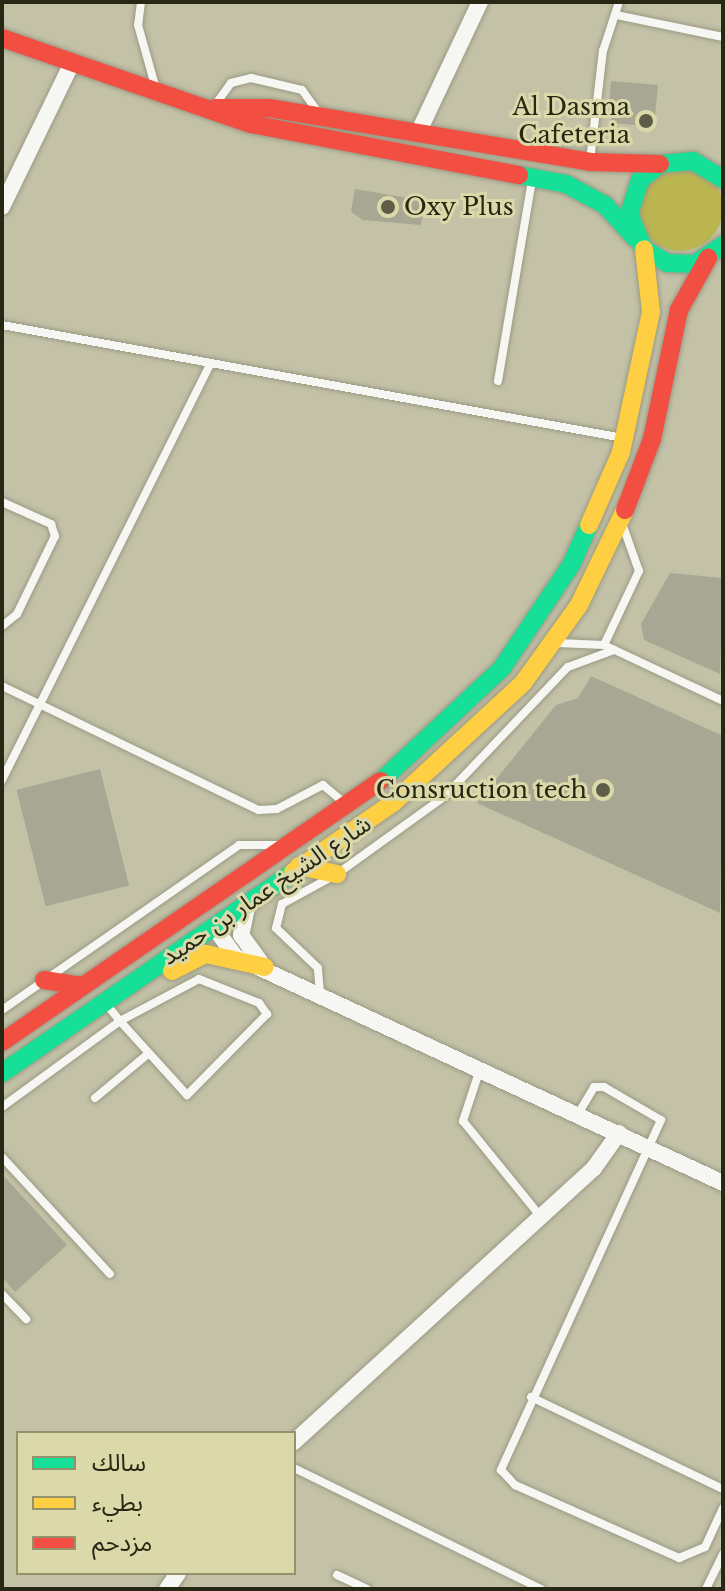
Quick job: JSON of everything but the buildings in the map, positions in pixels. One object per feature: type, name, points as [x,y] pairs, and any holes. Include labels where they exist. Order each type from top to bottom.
[{"type":"street","points":[[419,131],[477,4]]},
{"type":"street","points":[[2,38],[70,67],[155,95],[214,108],[321,116],[590,162],[660,164],[693,161],[722,178]]},
{"type":"street","points":[[2,207],[70,67]]},
{"type":"street","points":[[214,108],[264,127],[532,177],[593,197],[640,244],[667,263],[718,250]]},
{"type":"street","name":"شارع الشيخ عمار بن حميد","points":[[2,1042],[348,806],[452,720],[517,649],[577,554],[625,439],[651,312],[640,244],[629,214],[634,190],[660,164]]},
{"type":"street","name":"شارع الشيخ عمار بن حميد","points":[[2,1073],[214,927],[454,753],[554,645],[621,521],[652,439],[679,310],[718,250]]},
{"type":"street","points":[[325,820],[307,845],[222,905],[214,927],[229,953],[265,967],[723,1183]]},
{"type":"street","points":[[299,866],[337,874]]},
{"type":"street","points":[[248,902],[241,935],[265,967]]},
{"type":"street","points":[[106,1000],[135,997],[206,954],[265,967]]},
{"type":"street","points":[[44,980],[82,986]]},
{"type":"street","points":[[296,1440],[602,1161],[619,1133]]},
{"type":"lane","points":[[141,2],[138,25],[155,68],[155,95]]},
{"type":"lane","points":[[590,162],[603,51],[619,2]]},
{"type":"lane","points":[[616,15],[723,37]]},
{"type":"lane","points":[[214,108],[225,88],[251,78],[302,90],[321,116]]},
{"type":"lane","points":[[498,381],[532,177]]},
{"type":"lane","points":[[2,325],[625,439]]},
{"type":"lane","points":[[2,780],[211,363]]},
{"type":"lane","points":[[2,502],[51,524],[55,536],[17,614],[2,626]]},
{"type":"lane","points":[[604,645],[639,571],[621,521]]},
{"type":"lane","points":[[554,645],[604,645],[723,701]]},
{"type":"lane","points":[[320,993],[318,968],[279,934],[276,915],[287,901],[337,874],[466,778],[568,667],[614,650]]},
{"type":"lane","points":[[2,686],[259,810],[277,809],[323,785],[348,806]]},
{"type":"lane","points":[[2,1010],[239,845],[287,846]]},
{"type":"lane","points":[[2,1107],[120,1021],[199,979],[266,1009],[264,1023],[191,1094],[179,1092],[120,1021],[106,1000]]},
{"type":"lane","points":[[95,1098],[148,1054]]},
{"type":"lane","points":[[480,1068],[463,1121],[541,1217]]},
{"type":"lane","points":[[578,1114],[594,1087],[630,1097],[658,1112],[651,1147],[502,1456],[509,1482],[679,1558],[705,1547],[723,1508]]},
{"type":"lane","points":[[2,1157],[110,1274]]},
{"type":"lane","points":[[2,1294],[26,1319]]},
{"type":"lane","points":[[531,1397],[723,1489]]},
{"type":"lane","points":[[296,1469],[541,1589]]},
{"type":"lane","points":[[706,1589],[723,1554]]},
{"type":"lane","points":[[337,1575],[367,1589]]},
{"type":"shaded area","points":[[680,165],[697,168],[711,177],[720,191],[723,208],[720,225],[711,239],[697,248],[680,251],[663,248],[649,239],[640,225],[637,208],[640,191],[649,177],[663,168]]},
{"type":"traffic: fast","points":[[723,179],[693,161],[660,164],[640,180],[629,214],[644,249],[667,263],[695,264],[723,245]]},
{"type":"traffic: fast","points":[[519,175],[566,184],[605,205],[635,238]]},
{"type":"traffic: fast","points":[[381,781],[502,668],[571,565],[589,525]]},
{"type":"traffic: fast","points":[[2,1073],[293,872]]},
{"type":"traffic: slow","points":[[589,525],[621,452],[651,312],[644,249]]},
{"type":"traffic: slow","points":[[293,872],[394,802],[523,683],[579,605],[625,510]]},
{"type":"traffic: slow","points":[[299,866],[337,874]]},
{"type":"traffic: slow","points":[[172,971],[206,954],[265,967]]},
{"type":"traffic: jam","points":[[2,38],[251,124],[519,175]]},
{"type":"traffic: jam","points":[[215,108],[269,108],[590,162],[660,164]]},
{"type":"traffic: jam","points":[[625,510],[652,439],[679,310],[708,258]]},
{"type":"traffic: jam","points":[[2,1042],[381,781]]},
{"type":"traffic: jam","points":[[44,980],[82,986]]},
{"type":"place","name":"Al Dasma Cafeteria","points":[[646,121]]},
{"type":"place","name":"Oxy Plus","points":[[388,207]]},
{"type":"place","name":"Consruction tech","points":[[603,790]]}]
